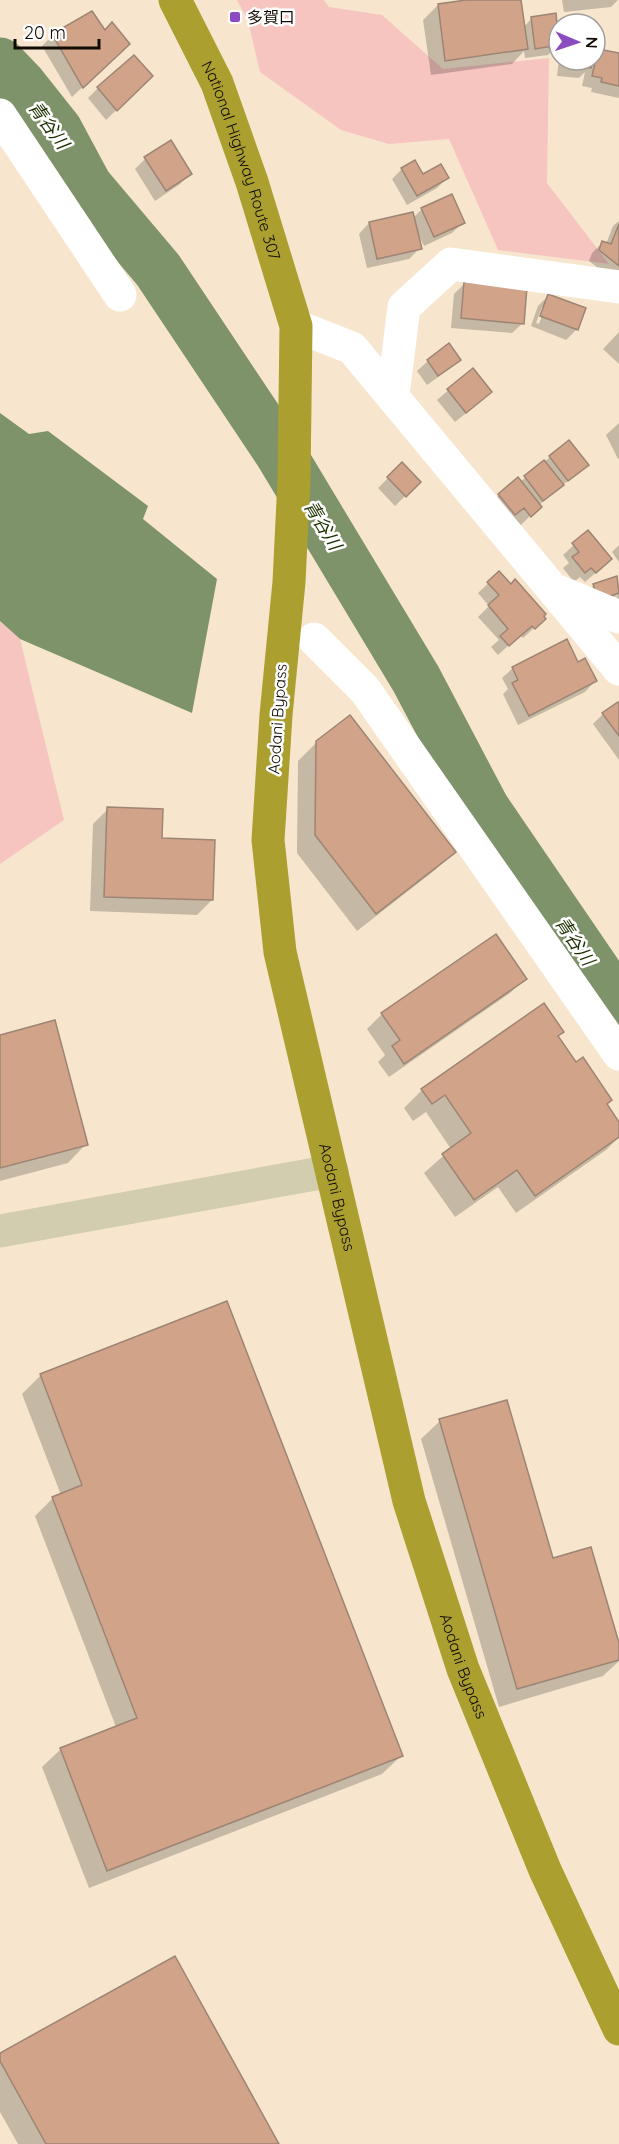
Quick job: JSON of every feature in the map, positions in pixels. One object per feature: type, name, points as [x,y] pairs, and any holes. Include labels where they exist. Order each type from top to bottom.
[{"type":"highway","name":"National Highway Route 307","points":[[175,0],[218,84],[252,182],[296,326]]},
{"type":"highway","name":"Aodani Bypass","points":[[296,326],[297,379],[289,582],[276,715],[268,840],[280,952],[409,1501],[463,1669],[545,1870],[619,2029]]},
{"type":"street","points":[[0,115],[120,295]]},
{"type":"street","points":[[393,396],[404,308],[451,264],[619,287]]},
{"type":"street","points":[[296,326],[352,348],[619,669]]},
{"type":"street","points":[[555,590],[619,617]]},
{"type":"street","points":[[314,639],[365,690],[619,1054]]},
{"type":"street","points":[[0,1231],[332,1171]]},
{"type":"shaded area","points":[[237,0],[324,0],[329,7],[382,15],[443,69],[547,58],[547,183],[609,264],[498,250],[449,139],[389,144],[341,130],[260,72],[248,21]]},
{"type":"shaded area","points":[[0,413],[29,434],[48,431],[148,506],[143,519],[217,579],[192,713],[20,639],[0,621]]},
{"type":"shaded area","points":[[0,621],[20,639],[64,820],[0,864]]},
{"type":"building","points":[[466,0],[521,0],[528,49],[445,61],[438,4]]},
{"type":"building","points":[[92,11],[105,30],[112,22],[130,44],[83,88],[52,34]]},
{"type":"building","points":[[547,14],[547,47],[535,49],[531,17]]},
{"type":"building","points":[[607,51],[619,53],[619,86],[601,82],[602,78],[592,76],[593,72],[607,72]]},
{"type":"building","points":[[134,55],[153,76],[117,111],[97,87]]},
{"type":"building","points":[[171,140],[192,174],[166,191],[144,157]]},
{"type":"building","points":[[415,160],[423,174],[441,164],[449,178],[417,196],[401,168]]},
{"type":"building","points":[[452,194],[465,223],[434,237],[421,208]]},
{"type":"building","points":[[413,212],[422,249],[377,259],[369,222]]},
{"type":"building","points":[[619,224],[619,266],[599,250],[602,241],[611,244]]},
{"type":"building","points":[[464,282],[527,287],[524,324],[461,318]]},
{"type":"building","points":[[548,294],[586,308],[578,330],[540,316]]},
{"type":"building","points":[[449,343],[461,360],[438,376],[427,360]]},
{"type":"building","points":[[473,368],[492,392],[466,413],[447,389]]},
{"type":"building","points":[[569,440],[589,465],[568,481],[549,456]]},
{"type":"building","points":[[544,460],[564,485],[543,501],[524,476]]},
{"type":"building","points":[[402,462],[421,482],[406,497],[387,477]]},
{"type":"building","points":[[518,477],[542,507],[531,517],[524,508],[515,515],[498,494]]},
{"type":"building","points":[[588,530],[612,559],[596,573],[591,568],[585,573],[572,557],[579,552],[572,543]]},
{"type":"building","points":[[499,571],[511,584],[515,579],[546,614],[544,616],[546,619],[535,629],[532,626],[509,646],[500,636],[508,629],[488,605],[499,595],[487,582]]},
{"type":"building","points":[[617,576],[619,593],[598,600],[593,584]]},
{"type":"building","points":[[567,639],[578,662],[585,658],[597,681],[529,716],[512,683],[518,680],[512,667]]},
{"type":"building","points":[[619,703],[619,736],[602,713]]},
{"type":"building","points":[[350,715],[456,852],[376,914],[315,835],[316,741]]},
{"type":"building","points":[[107,807],[163,809],[162,838],[215,840],[213,900],[104,897]]},
{"type":"building","points":[[496,934],[527,979],[404,1064],[392,1046],[400,1040],[381,1013]]},
{"type":"building","points":[[544,1003],[564,1032],[558,1036],[576,1062],[583,1057],[612,1100],[607,1104],[619,1122],[619,1137],[535,1196],[517,1170],[474,1200],[442,1154],[471,1133],[445,1095],[432,1104],[421,1089]]},
{"type":"building","points":[[55,1020],[88,1145],[0,1168],[0,1035]]},
{"type":"building","points":[[227,1301],[403,1756],[107,1871],[60,1748],[137,1718],[52,1497],[82,1485],[40,1374]]},
{"type":"building","points":[[507,1400],[553,1558],[591,1547],[619,1643],[619,1660],[517,1689],[439,1419]]},
{"type":"building","points":[[175,1956],[279,2144],[46,2144],[0,2061],[0,2053]]},
{"type":"waterway","name":"青谷川","points":[[0,63],[22,86],[57,130],[87,186],[158,270],[280,453],[416,679],[484,808],[619,1006]]},
{"type":"place","name":"多賀口","points":[[235,17]]}]
